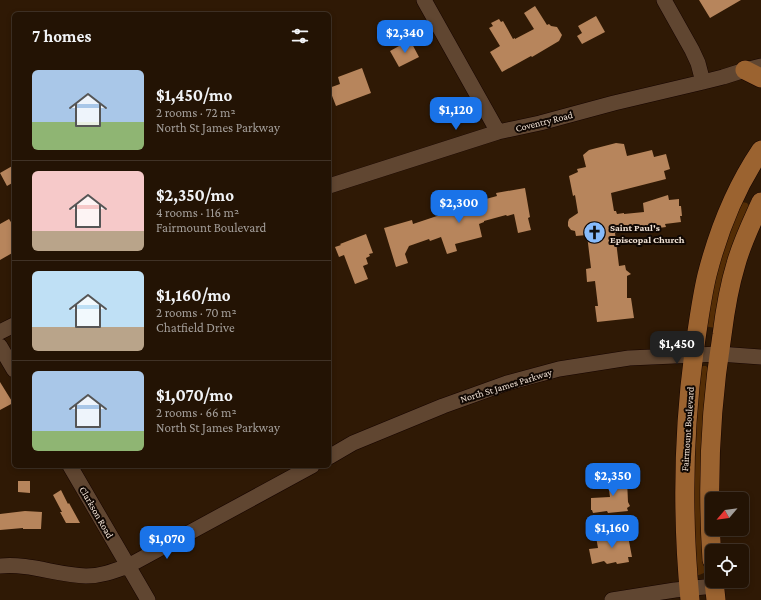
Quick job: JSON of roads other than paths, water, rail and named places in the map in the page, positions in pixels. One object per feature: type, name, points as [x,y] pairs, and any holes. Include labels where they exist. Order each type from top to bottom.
[{"type":"main road","name":"Fairmount Boulevard","points":[[690,594],[685,530],[685,464],[688,406],[700,310],[707,274],[729,210],[761,150]]},
{"type":"main road","points":[[741,186],[761,197]]},
{"type":"main road","points":[[711,544],[710,451],[712,413],[724,318],[732,279],[742,246],[761,202]]},
{"type":"street","points":[[424,0],[498,132]]},
{"type":"street","points":[[664,0],[692,50],[698,63],[702,82]]},
{"type":"street","name":"Coventry Road","points":[[331,185],[498,132],[540,123],[614,103],[723,77],[756,71]]},
{"type":"street","points":[[0,332],[12,326]]},
{"type":"street","points":[[0,346],[12,367]]},
{"type":"street","name":"North St James Parkway","points":[[331,456],[353,444],[443,406],[514,381],[559,369],[629,358],[719,354],[761,357]]},
{"type":"street","name":"Clarkson Road","points":[[71,468],[148,600]]},
{"type":"street","points":[[0,566],[30,567],[86,576],[104,574],[128,566],[308,468]]},
{"type":"street","points":[[612,600],[690,594],[715,589]]},
{"type":"place","name":"Saint Paul's Episcopal Church","points":[[595,233]]}]
